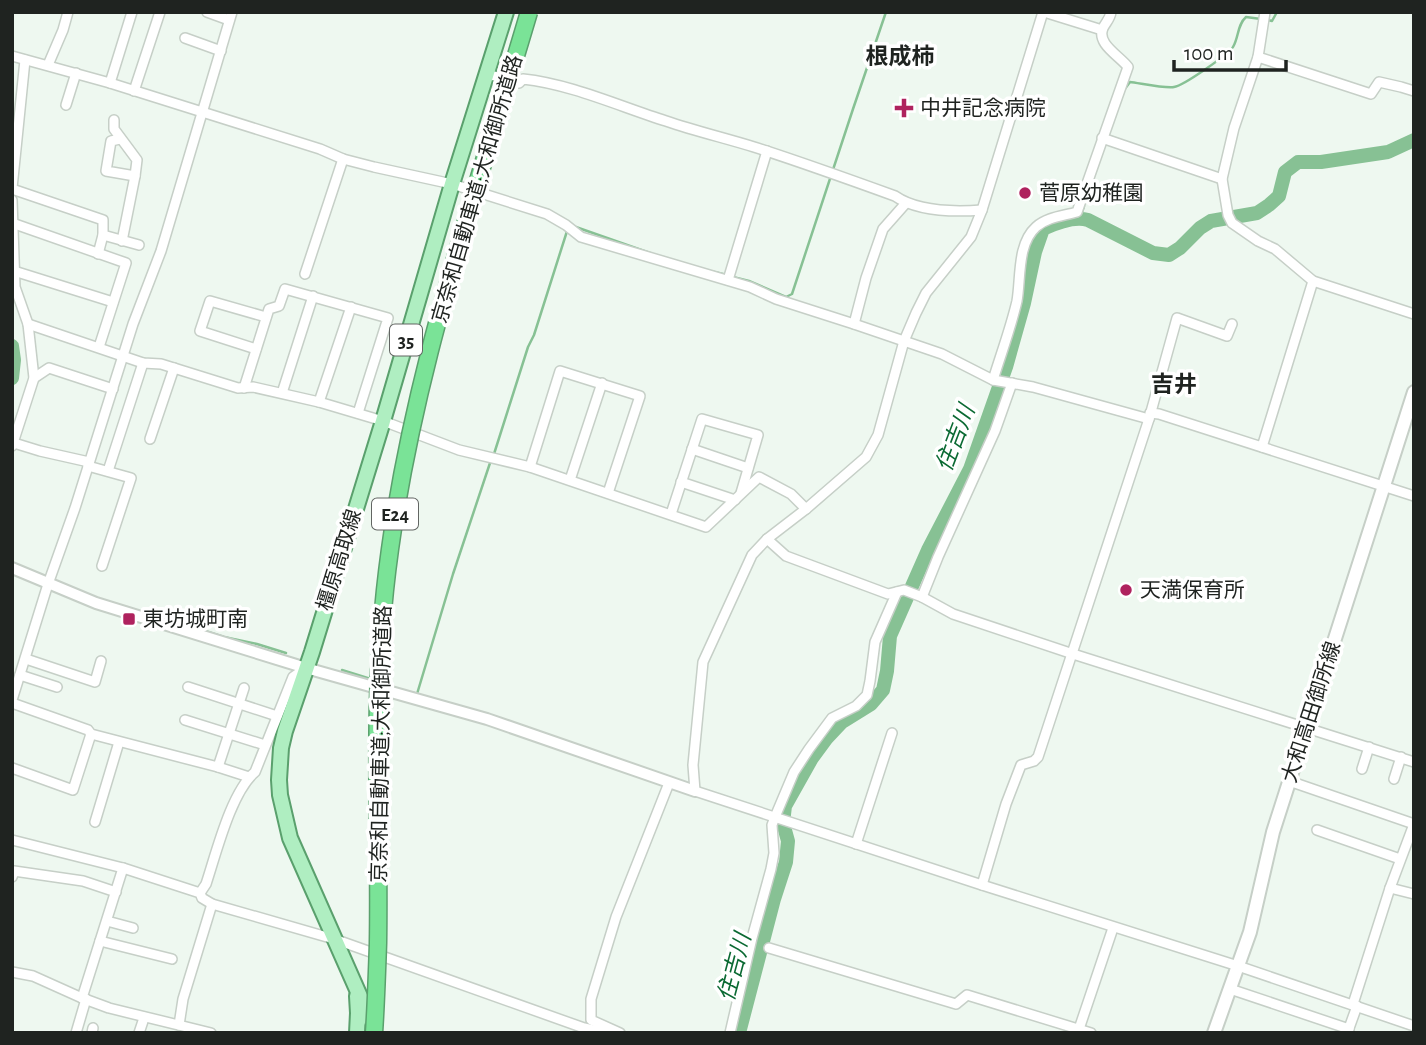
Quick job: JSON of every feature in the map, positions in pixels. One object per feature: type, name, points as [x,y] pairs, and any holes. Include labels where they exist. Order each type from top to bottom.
[{"type":"highway","name":"京奈和自動車道;大和御所道路","points":[[375,1033],[378,942],[377,698],[392,535],[411,425],[429,355],[530,12]]},
{"type":"main road","name":"橿原高取線","points":[[375,1033],[355,982],[289,838],[280,795],[279,765],[283,739],[383,421],[452,184],[506,12]]},
{"type":"main road","name":"大和高田御所線","points":[[1214,1033],[1255,914],[1273,832],[1414,392]]},
{"type":"main road","name":"橿原高取線","points":[[355,982],[357,1033]]},
{"type":"street","points":[[48,65],[68,12]]},
{"type":"street","points":[[110,83],[132,12]]},
{"type":"street","points":[[134,91],[160,12]]},
{"type":"street","points":[[208,12],[231,16],[161,251],[133,324],[12,701],[88,730],[92,734],[249,777]]},
{"type":"street","points":[[695,791],[693,765],[703,662],[752,555],[767,539],[866,457],[878,435],[904,341],[915,313],[926,293],[971,237],[982,210],[1044,12],[1102,30]]},
{"type":"street","points":[[993,380],[1017,301],[1023,252],[1028,237],[1049,219],[1077,212],[1128,67],[1108,49],[1102,36],[1102,30],[1111,12]]},
{"type":"street","points":[[1265,12],[1258,57],[1234,128],[1222,179],[1227,215],[1232,223],[1258,242],[1275,249],[1313,281],[1414,314]]},
{"type":"street","points":[[185,38],[220,51]]},
{"type":"street","points":[[1258,57],[1371,94],[1378,82],[1414,92]]},
{"type":"street","points":[[98,254],[103,235],[103,220],[12,188],[20,58],[110,83],[320,149],[343,159],[452,184],[547,214],[580,237],[664,262],[729,277],[776,299],[942,354],[993,380],[1033,387],[1149,416],[1159,414],[1414,496]]},
{"type":"street","points":[[66,106],[76,73]]},
{"type":"street","points":[[487,74],[519,83],[523,79],[538,80],[617,103],[666,121],[767,151],[895,196],[906,203],[956,212],[982,210]]},
{"type":"street","points":[[114,120],[114,129],[137,160],[122,241]]},
{"type":"street","points":[[1102,138],[1222,179]]},
{"type":"street","points":[[120,139],[111,141],[106,171],[135,176]]},
{"type":"street","points":[[729,277],[767,151]]},
{"type":"street","points":[[305,274],[343,159]]},
{"type":"street","points":[[12,200],[15,287],[29,324],[34,378],[13,445],[89,464],[131,478],[102,566]]},
{"type":"street","points":[[854,324],[883,229],[906,203]]},
{"type":"street","points":[[12,223],[126,263],[99,348]]},
{"type":"street","points":[[103,235],[139,245]]},
{"type":"street","points":[[14,271],[114,302]]},
{"type":"street","points":[[1262,447],[1313,281]]},
{"type":"street","points":[[244,388],[269,309],[279,306],[285,289],[388,318],[358,413]]},
{"type":"street","points":[[282,393],[313,296]]},
{"type":"street","points":[[256,349],[200,331],[209,301],[266,317]]},
{"type":"street","points":[[319,402],[351,307]]},
{"type":"street","points":[[982,886],[1006,804],[1021,765],[1038,757],[1149,416],[1177,318],[1227,336],[1232,324]]},
{"type":"street","points":[[29,324],[143,363],[161,364],[238,388],[253,387],[282,393],[358,413],[459,450],[530,467],[706,527],[759,477],[791,494],[806,509]]},
{"type":"street","points":[[108,471],[143,363]]},
{"type":"street","points":[[34,378],[49,368],[113,389]]},
{"type":"street","points":[[150,439],[174,368]]},
{"type":"street","points":[[530,467],[560,372],[602,383],[640,396],[608,493]]},
{"type":"street","points":[[570,480],[602,383]]},
{"type":"street","points":[[922,597],[995,431],[1012,383]]},
{"type":"street","points":[[671,514],[702,419],[758,435],[737,498]]},
{"type":"street","points":[[692,449],[748,468]]},
{"type":"street","points":[[681,482],[737,498]]},
{"type":"street","points":[[767,539],[786,556],[888,594],[904,590],[953,614],[1414,762]]},
{"type":"street","points":[[12,568],[96,603],[306,668],[487,719],[669,783],[1355,1005],[1412,1028]]},
{"type":"street","points":[[730,1033],[771,869],[774,853],[772,825],[775,817],[794,772],[824,728],[832,718],[856,706],[867,695],[875,642],[897,592]]},
{"type":"street","points":[[26,659],[95,682],[101,662]]},
{"type":"street","points":[[200,893],[206,884],[235,798],[255,772],[293,677],[306,668]]},
{"type":"street","points":[[20,675],[57,687]]},
{"type":"street","points":[[188,687],[277,716]]},
{"type":"street","points":[[218,767],[244,688]]},
{"type":"street","points":[[185,720],[265,745]]},
{"type":"street","points":[[856,844],[892,733]]},
{"type":"street","points":[[12,768],[73,790],[92,734]]},
{"type":"street","points":[[95,822],[119,742]]},
{"type":"street","points":[[1362,769],[1369,747]]},
{"type":"street","points":[[1394,779],[1401,757]]},
{"type":"street","points":[[1230,989],[1348,1031],[1390,888],[1414,824],[1289,781]]},
{"type":"street","points":[[620,1033],[591,1020],[591,999],[616,916],[669,783]]},
{"type":"street","points":[[1317,830],[1400,859]]},
{"type":"street","points":[[12,840],[123,867],[200,893],[202,898],[212,904],[334,939],[583,1028],[607,1033]]},
{"type":"street","points":[[75,1033],[123,867]]},
{"type":"street","points":[[12,877],[14,871],[83,881],[116,892]]},
{"type":"street","points":[[1390,888],[1414,894]]},
{"type":"street","points":[[179,1026],[183,999],[212,904]]},
{"type":"street","points":[[107,921],[133,928]]},
{"type":"street","points":[[1078,1031],[1113,928]]},
{"type":"street","points":[[100,941],[172,959]]},
{"type":"street","points":[[769,948],[956,1004],[967,995],[1091,1033]]},
{"type":"street","points":[[12,972],[33,976],[109,1008],[207,1032]]},
{"type":"street","points":[[139,1033],[144,1018]]},
{"type":"waterway","points":[[733,277],[786,297],[792,294],[886,12]]},
{"type":"waterway","points":[[1268,20],[1272,21],[1277,12]]},
{"type":"waterway","points":[[1124,90],[1130,82],[1165,87],[1179,85],[1230,51],[1246,17],[1261,19]]},
{"type":"waterway","name":"住吉川","points":[[739,1033],[786,862],[788,841],[783,823],[785,806],[826,739],[842,722],[871,704],[883,690],[890,636],[928,550],[970,469],[1006,367],[1043,229],[1059,222],[1088,220],[1153,253],[1169,255],[1211,221],[1257,213],[1269,205],[1279,196],[1285,172],[1298,162],[1321,162],[1388,152],[1414,140]]},
{"type":"waterway","points":[[1080,218],[1084,206]]},
{"type":"waterway","points":[[573,226],[650,253]]},
{"type":"waterway","points":[[494,454],[568,228]]},
{"type":"waterway","points":[[706,270],[727,275]]},
{"type":"waterway","points":[[12,346],[12,378]]},
{"type":"waterway","points":[[414,693],[417,694],[491,460]]},
{"type":"waterway","points":[[152,614],[286,653]]},
{"type":"waterway","points":[[342,670],[374,680]]},
{"type":"place","name":"中井記念病院","points":[[904,108]]},
{"type":"place","name":"菅原幼稚園","points":[[1025,193]]},
{"type":"place","name":"天満保育所","points":[[1126,590]]},
{"type":"place","name":"東坊城町南","points":[[129,619]]},
{"type":"district","name":"根成柿","points":[[900,56]]},
{"type":"district","name":"吉井","points":[[1174,384]]}]
